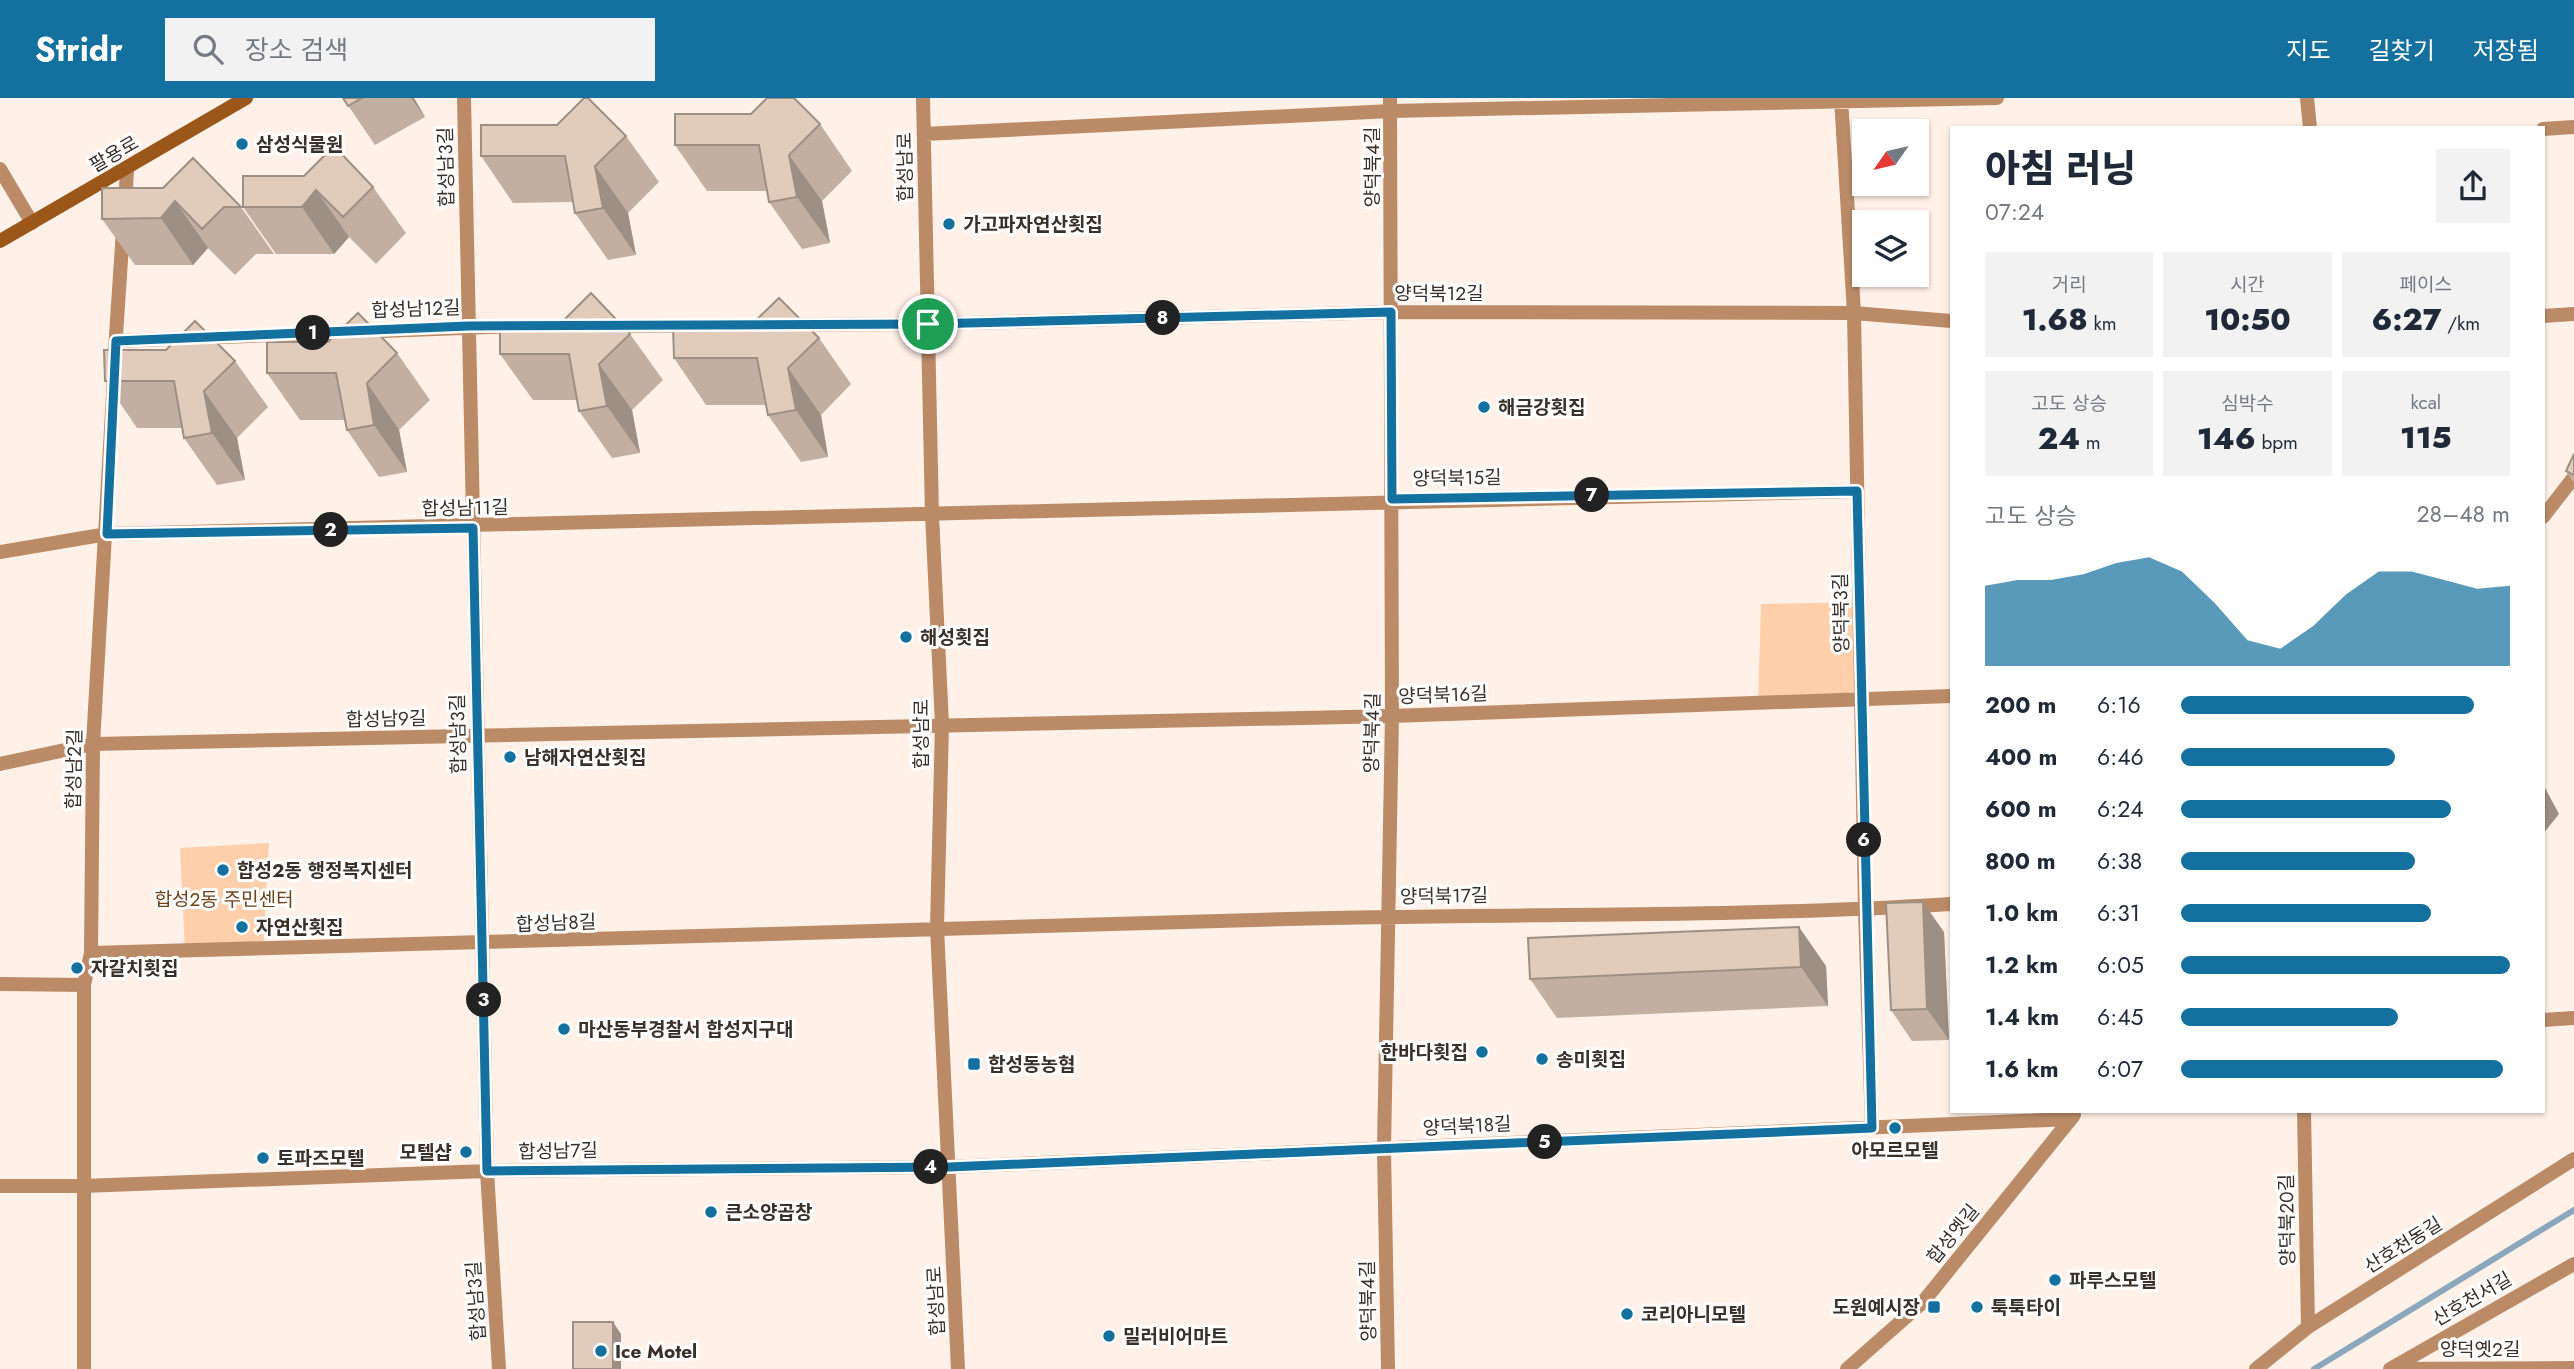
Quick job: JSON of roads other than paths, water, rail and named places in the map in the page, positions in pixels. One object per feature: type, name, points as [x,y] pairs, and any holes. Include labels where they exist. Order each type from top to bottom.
[{"type":"main road","name":"팔용로","points":[[0,241],[127,170],[246,98]]},
{"type":"street","name":"합성남3길","points":[[464,98],[487,1171],[499,1369]]},
{"type":"street","name":"합성남로","points":[[923,98],[932,515],[942,724],[937,928],[958,1369]]},
{"type":"street","points":[[924,134],[1390,104],[1997,98]]},
{"type":"street","points":[[2307,98],[2310,126]]},
{"type":"street","name":"양덕북3길","points":[[1841,100],[1854,313],[1865,910],[1872,1128]]},
{"type":"street","name":"양덕북4길","points":[[1388,1369],[1384,1149],[1392,716],[1390,104]]},
{"type":"street","points":[[2545,129],[2574,127]]},
{"type":"street","points":[[0,169],[32,223]]},
{"type":"street","name":"합성남2길","points":[[84,1369],[84,985],[91,953],[93,744],[127,170]]},
{"type":"street","name":"양덕북12길","points":[[928,324],[1391,312],[1854,313],[1950,321]]},
{"type":"street","points":[[2545,316],[2574,314]]},
{"type":"street","points":[[594,326],[928,324]]},
{"type":"street","name":"합성남12길","points":[[116,341],[468,326],[538,326]]},
{"type":"street","points":[[2545,514],[2574,477]]},
{"type":"street","name":"양덕북15길","points":[[932,515],[1392,499],[1857,491]]},
{"type":"street","name":"합성남11길","points":[[0,552],[107,534],[473,528],[932,515]]},
{"type":"street","name":"양덕북16길","points":[[942,724],[1392,716],[1950,696]]},
{"type":"street","name":"합성남9길","points":[[0,764],[93,744],[942,724]]},
{"type":"street","name":"양덕북17길","points":[[937,928],[1388,916],[1865,910],[1950,904]]},
{"type":"street","name":"합성남8길","points":[[91,953],[483,945],[937,928]]},
{"type":"street","points":[[0,984],[84,985]]},
{"type":"street","points":[[2545,1020],[2574,1018]]},
{"type":"street","name":"양덕북20길","points":[[2304,1113],[2308,1327]]},
{"type":"street","name":"양덕북18길","points":[[949,1167],[1872,1128],[2073,1115]]},
{"type":"street","name":"합성옛길","points":[[1847,1369],[1923,1302],[2073,1115]]},
{"type":"street","name":"산호천동길","points":[[2256,1369],[2308,1327],[2574,1159]]},
{"type":"street","name":"합성남7길","points":[[0,1186],[83,1186],[487,1171],[949,1167]]},
{"type":"street","name":"산호천서길","points":[[2388,1369],[2574,1264]]},
{"type":"street","name":"양덕옛2길","points":[[2388,1369],[2574,1368]]},
{"type":"waterway","points":[[2314,1369],[2574,1210]]},
{"type":"place","name":"삼성식물원","points":[[242,144]]},
{"type":"place","name":"가고파자연산횟집","points":[[949,224]]},
{"type":"place","name":"해금강횟집","points":[[1484,407]]},
{"type":"place","name":"해성횟집","points":[[906,637]]},
{"type":"place","name":"남해자연산횟집","points":[[510,757]]},
{"type":"place","name":"합성2동 행정복지센터","points":[[223,870]]},
{"type":"place","name":"자연산횟집","points":[[242,927]]},
{"type":"place","name":"자갈치횟집","points":[[77,968]]},
{"type":"place","name":"마산동부경찰서 합성지구대","points":[[564,1029]]},
{"type":"place","name":"한바다횟집","points":[[1482,1052]]},
{"type":"place","name":"송미횟집","points":[[1542,1059]]},
{"type":"place","name":"합성동농협","points":[[974,1064]]},
{"type":"place","name":"아모르모텔","points":[[1895,1128]]},
{"type":"place","name":"모텔샵","points":[[466,1152]]},
{"type":"place","name":"토파즈모텔","points":[[263,1158]]},
{"type":"place","name":"큰소양곱창","points":[[711,1212]]},
{"type":"place","name":"파루스모텔","points":[[2055,1280]]},
{"type":"place","name":"도원예시장","points":[[1934,1307]]},
{"type":"place","name":"툭툭타이","points":[[1977,1307]]},
{"type":"place","name":"코리아니모텔","points":[[1627,1314]]},
{"type":"place","name":"밀러비어마트","points":[[1109,1336]]},
{"type":"place","name":"Ice Motel","points":[[601,1351]]},
{"type":"park label","name":"합성2동 주민센터","points":[[224,899]]}]
